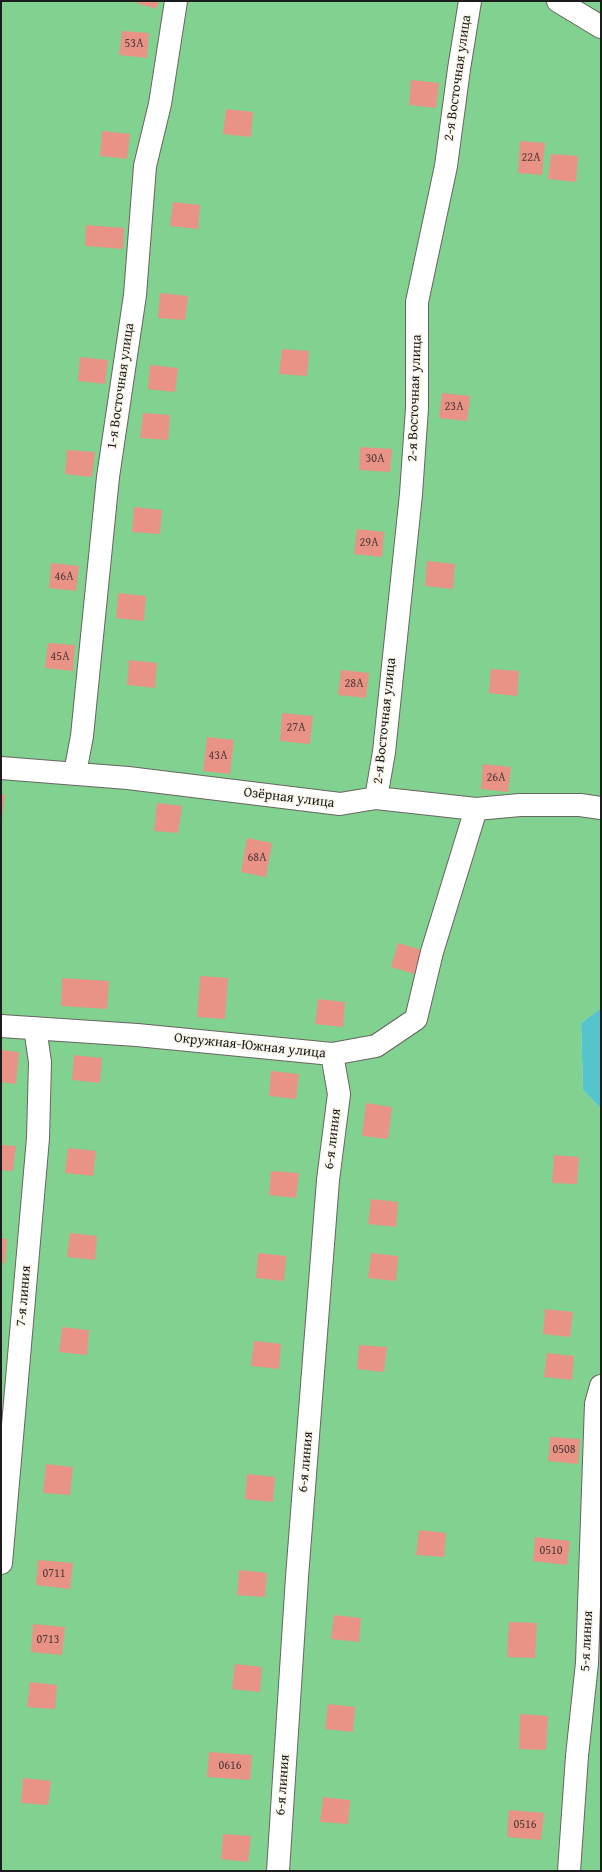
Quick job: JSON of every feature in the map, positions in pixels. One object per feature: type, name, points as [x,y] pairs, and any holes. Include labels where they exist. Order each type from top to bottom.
[{"type":"street","name":"1-я Восточная улица","points":[[75,773],[82,736],[108,477],[135,295],[145,166],[160,104],[176,1]]},
{"type":"street","name":"2-я Восточная улица","points":[[376,798],[384,752],[411,494],[417,408],[417,302],[446,166],[458,69],[470,1]]},
{"type":"street","points":[[558,1],[601,27]]},
{"type":"street","name":"Озёрная улица","points":[[1,768],[75,773],[340,804],[376,798],[476,809],[520,805],[580,805],[601,808]]},
{"type":"street","name":"Окружная-Южная улица","points":[[1,1026],[138,1035],[332,1054],[376,1046],[416,1019],[432,952],[476,809]]},
{"type":"street","name":"7-я линия","points":[[1,1563],[38,1138],[40,1062],[35,1028]]},
{"type":"street","name":"6-я линия","points":[[278,1871],[297,1577],[328,1180],[339,1094],[332,1054]]},
{"type":"street","name":"5-я линия","points":[[569,1871],[577,1756],[587,1663],[596,1404],[601,1386]]},
{"type":"green space","points":[[1,1],[601,1],[601,1008],[581,1023],[583,1090],[601,1109],[601,1871],[1,1871]]},
{"type":"water","points":[[601,1008],[601,1109],[583,1090],[581,1023]]},
{"type":"building","points":[[131,1],[159,1],[156,9]]},
{"type":"building","points":[[122,31],[149,33],[147,58],[119,55]]},
{"type":"building","points":[[411,80],[439,83],[436,108],[409,105]]},
{"type":"building","points":[[226,109],[253,112],[251,137],[223,134]]},
{"type":"building","points":[[102,131],[130,134],[127,159],[100,156]]},
{"type":"building","points":[[520,141],[545,143],[542,175],[518,173]]},
{"type":"building","points":[[551,154],[578,156],[576,182],[548,179]]},
{"type":"building","points":[[173,202],[200,205],[198,229],[170,226]]},
{"type":"building","points":[[86,225],[124,228],[123,249],[85,246]]},
{"type":"building","points":[[160,293],[188,296],[185,320],[158,318]]},
{"type":"building","points":[[282,349],[309,351],[307,376],[279,374]]},
{"type":"building","points":[[80,357],[108,360],[105,384],[78,381]]},
{"type":"building","points":[[150,365],[178,368],[175,392],[148,389]]},
{"type":"building","points":[[442,393],[470,396],[467,421],[439,418]]},
{"type":"building","points":[[143,413],[170,415],[168,440],[140,438]]},
{"type":"building","points":[[360,447],[392,449],[390,472],[359,470]]},
{"type":"building","points":[[67,450],[95,452],[92,477],[65,474]]},
{"type":"building","points":[[134,507],[162,510],[160,534],[132,532]]},
{"type":"building","points":[[357,529],[384,532],[382,557],[354,554]]},
{"type":"building","points":[[427,561],[455,564],[453,589],[425,586]]},
{"type":"building","points":[[51,563],[79,566],[76,591],[49,588]]},
{"type":"building","points":[[118,593],[146,596],[144,621],[116,618]]},
{"type":"building","points":[[48,643],[75,645],[73,671],[45,668]]},
{"type":"building","points":[[129,660],[157,663],[155,688],[127,685]]},
{"type":"building","points":[[491,669],[519,671],[517,696],[489,693]]},
{"type":"building","points":[[341,670],[369,673],[366,698],[338,695]]},
{"type":"building","points":[[282,713],[313,716],[310,744],[280,741]]},
{"type":"building","points":[[207,737],[234,740],[230,774],[203,771]]},
{"type":"building","points":[[483,764],[511,767],[508,792],[481,789]]},
{"type":"building","points":[[1,794],[5,795],[2,819],[1,819]]},
{"type":"building","points":[[157,803],[182,806],[178,833],[154,831]]},
{"type":"building","points":[[247,838],[272,843],[266,877],[241,872]]},
{"type":"building","points":[[398,943],[425,951],[418,975],[391,967]]},
{"type":"building","points":[[200,976],[228,978],[225,1019],[197,1017]]},
{"type":"building","points":[[62,978],[109,981],[107,1009],[61,1006]]},
{"type":"building","points":[[318,999],[345,1002],[343,1027],[315,1024]]},
{"type":"building","points":[[1,1050],[19,1052],[16,1084],[1,1082]]},
{"type":"building","points":[[74,1055],[102,1058],[100,1083],[72,1080]]},
{"type":"building","points":[[271,1071],[299,1074],[296,1099],[269,1096]]},
{"type":"building","points":[[366,1103],[392,1107],[388,1139],[362,1136]]},
{"type":"building","points":[[1,1145],[16,1146],[13,1171],[1,1170]]},
{"type":"building","points":[[68,1148],[96,1151],[93,1176],[65,1173]]},
{"type":"building","points":[[554,1155],[579,1157],[577,1184],[552,1183]]},
{"type":"building","points":[[271,1171],[299,1173],[296,1198],[269,1195]]},
{"type":"building","points":[[371,1199],[398,1202],[396,1227],[368,1224]]},
{"type":"building","points":[[70,1233],[97,1236],[95,1260],[67,1257]]},
{"type":"building","points":[[1,1238],[7,1239],[5,1263],[1,1263]]},
{"type":"building","points":[[258,1253],[286,1256],[284,1281],[256,1278]]},
{"type":"building","points":[[371,1253],[398,1256],[396,1281],[368,1278]]},
{"type":"building","points":[[545,1309],[573,1312],[570,1337],[543,1334]]},
{"type":"building","points":[[62,1327],[89,1330],[87,1355],[59,1352]]},
{"type":"building","points":[[254,1341],[281,1344],[279,1369],[251,1366]]},
{"type":"building","points":[[359,1345],[387,1347],[384,1372],[357,1369]]},
{"type":"building","points":[[547,1353],[574,1356],[572,1380],[544,1377]]},
{"type":"building","points":[[550,1437],[580,1439],[578,1464],[548,1461]]},
{"type":"building","points":[[46,1464],[73,1467],[70,1495],[43,1493]]},
{"type":"building","points":[[247,1474],[275,1477],[273,1502],[245,1499]]},
{"type":"building","points":[[419,1530],[446,1533],[444,1557],[416,1555]]},
{"type":"building","points":[[535,1537],[570,1541],[567,1565],[533,1561]]},
{"type":"building","points":[[38,1560],[73,1563],[70,1589],[36,1585]]},
{"type":"building","points":[[239,1570],[267,1573],[265,1597],[237,1595]]},
{"type":"building","points":[[334,1615],[361,1618],[359,1642],[331,1639]]},
{"type":"building","points":[[509,1622],[537,1623],[535,1658],[507,1657]]},
{"type":"building","points":[[33,1624],[65,1627],[62,1655],[31,1652]]},
{"type":"building","points":[[235,1664],[262,1667],[260,1692],[232,1689]]},
{"type":"building","points":[[30,1682],[57,1685],[55,1709],[27,1707]]},
{"type":"building","points":[[328,1704],[355,1707],[353,1732],[325,1729]]},
{"type":"building","points":[[520,1714],[548,1716],[546,1750],[519,1749]]},
{"type":"building","points":[[209,1752],[252,1755],[250,1780],[207,1777]]},
{"type":"building","points":[[23,1778],[51,1781],[48,1805],[21,1803]]},
{"type":"building","points":[[323,1797],[350,1800],[348,1824],[320,1822]]},
{"type":"building","points":[[509,1810],[544,1813],[541,1840],[507,1837]]},
{"type":"building","points":[[223,1834],[251,1836],[248,1862],[221,1859]]}]
